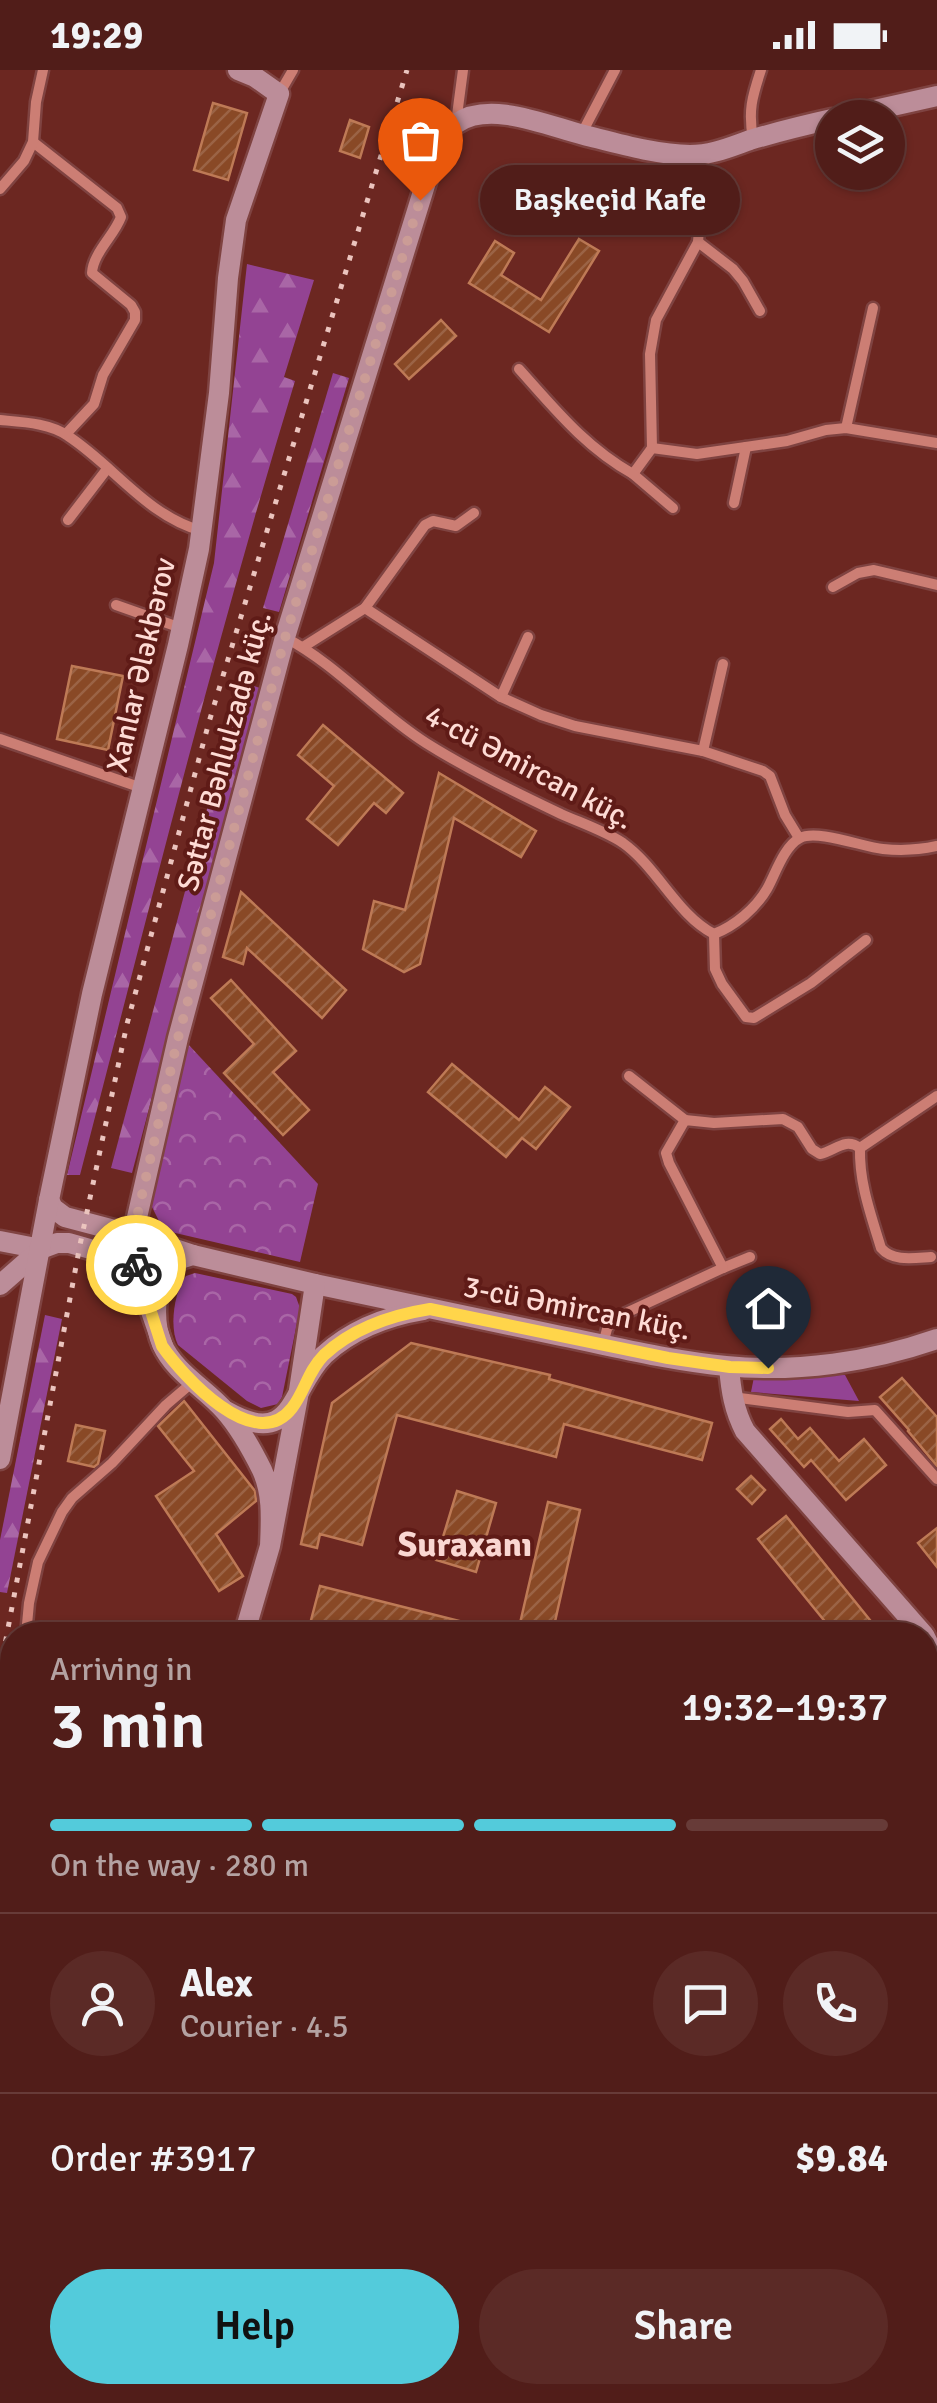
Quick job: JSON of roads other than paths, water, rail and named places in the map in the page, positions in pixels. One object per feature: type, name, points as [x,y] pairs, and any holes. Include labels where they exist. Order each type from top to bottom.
[{"type":"main road","points":[[238,70],[279,94]]},
{"type":"main road","name":"Xanlar Ələkbərov","points":[[40,1249],[92,994],[182,629],[202,531],[236,220],[279,94]]},
{"type":"main road","points":[[905,103],[937,96]]},
{"type":"main road","points":[[456,123],[474,115],[492,114],[675,154],[705,155],[815,123]]},
{"type":"main road","name":"Səttar Bəhlulzadə küç.","points":[[133,1234],[178,1038],[430,169],[446,133],[456,123]]},
{"type":"main road","points":[[49,1200],[65,1217],[133,1234],[193,1255],[430,1309]]},
{"type":"main road","points":[[133,1234],[137,1271],[162,1346]]},
{"type":"main road","points":[[0,1241],[40,1249]]},
{"type":"main road","points":[[0,1285],[40,1249],[57,1243],[69,1243],[114,1258],[133,1282],[162,1346],[224,1410],[262,1472],[270,1503],[270,1546]]},
{"type":"main road","points":[[0,1459],[40,1249]]},
{"type":"main road","points":[[162,1346],[157,1309],[163,1277],[174,1262],[193,1255]]},
{"type":"main road","points":[[248,1622],[270,1546],[315,1284]]},
{"type":"main road","name":"3-cü Əmircan küç.","points":[[298,1397],[314,1366],[334,1347],[376,1323],[430,1309],[730,1367],[856,1361],[937,1339]]},
{"type":"main road","points":[[730,1367],[736,1415],[754,1443],[912,1622]]},
{"type":"main road","points":[[224,1410],[243,1420],[271,1421],[292,1408],[298,1397]]},
{"type":"street","points":[[0,189],[24,161],[32,142],[43,70]]},
{"type":"street","points":[[279,94],[293,70]]},
{"type":"street","points":[[456,123],[463,70]]},
{"type":"street","points":[[581,134],[615,70]]},
{"type":"street","points":[[753,139],[750,104],[760,70]]},
{"type":"street","points":[[32,142],[116,208],[121,217],[117,230],[92,264],[92,272],[136,312],[103,375],[94,404],[66,434]]},
{"type":"street","points":[[633,474],[652,448],[650,354],[656,320],[698,242],[705,155]]},
{"type":"street","points":[[698,242],[733,269],[760,311]]},
{"type":"street","points":[[846,428],[872,308]]},
{"type":"street","points":[[519,368],[578,435],[673,508]]},
{"type":"street","points":[[0,420],[66,434],[180,525],[202,531]]},
{"type":"street","points":[[652,448],[697,454],[846,428],[937,443]]},
{"type":"street","points":[[734,504],[746,447]]},
{"type":"street","points":[[68,520],[107,469]]},
{"type":"street","points":[[294,642],[366,608],[425,525],[432,521],[456,526],[474,513]]},
{"type":"street","points":[[833,587],[858,573],[874,570],[937,584]]},
{"type":"street","points":[[116,605],[182,629]]},
{"type":"street","points":[[366,608],[501,697],[541,715],[575,726],[703,752],[763,772],[770,776],[799,838]]},
{"type":"street","points":[[501,697],[528,637]]},
{"type":"street","name":"4-cü Əmircan küç.","points":[[294,642],[425,742],[488,780],[620,841],[648,864],[690,916],[714,934]]},
{"type":"street","points":[[703,752],[722,664]]},
{"type":"street","points":[[0,739],[142,788]]},
{"type":"street","points":[[866,940],[812,983],[754,1018],[746,1016],[714,969],[714,934],[756,904],[799,838],[814,836],[881,849],[915,851],[937,846]]},
{"type":"street","points":[[629,1076],[685,1120],[714,1123],[783,1119],[798,1127],[812,1149],[820,1154],[844,1144],[860,1148]]},
{"type":"street","points":[[860,1148],[937,1096]]},
{"type":"street","points":[[685,1120],[666,1153],[723,1268]]},
{"type":"street","points":[[860,1148],[863,1185],[880,1248],[900,1258],[931,1257]]},
{"type":"street","points":[[603,1344],[613,1319],[750,1256]]},
{"type":"street","points":[[27,1622],[38,1562],[62,1512],[194,1381]]},
{"type":"street","points":[[732,1397],[848,1412],[876,1410],[937,1479]]},
{"type":"railway","points":[[9,1622],[80,1245],[127,1024],[209,722],[407,70]]},
{"type":"place","name":"Başkeçid Kafe","points":[[420,200]]},
{"type":"district","name":"Suraxanı","points":[[465,1544]]}]
